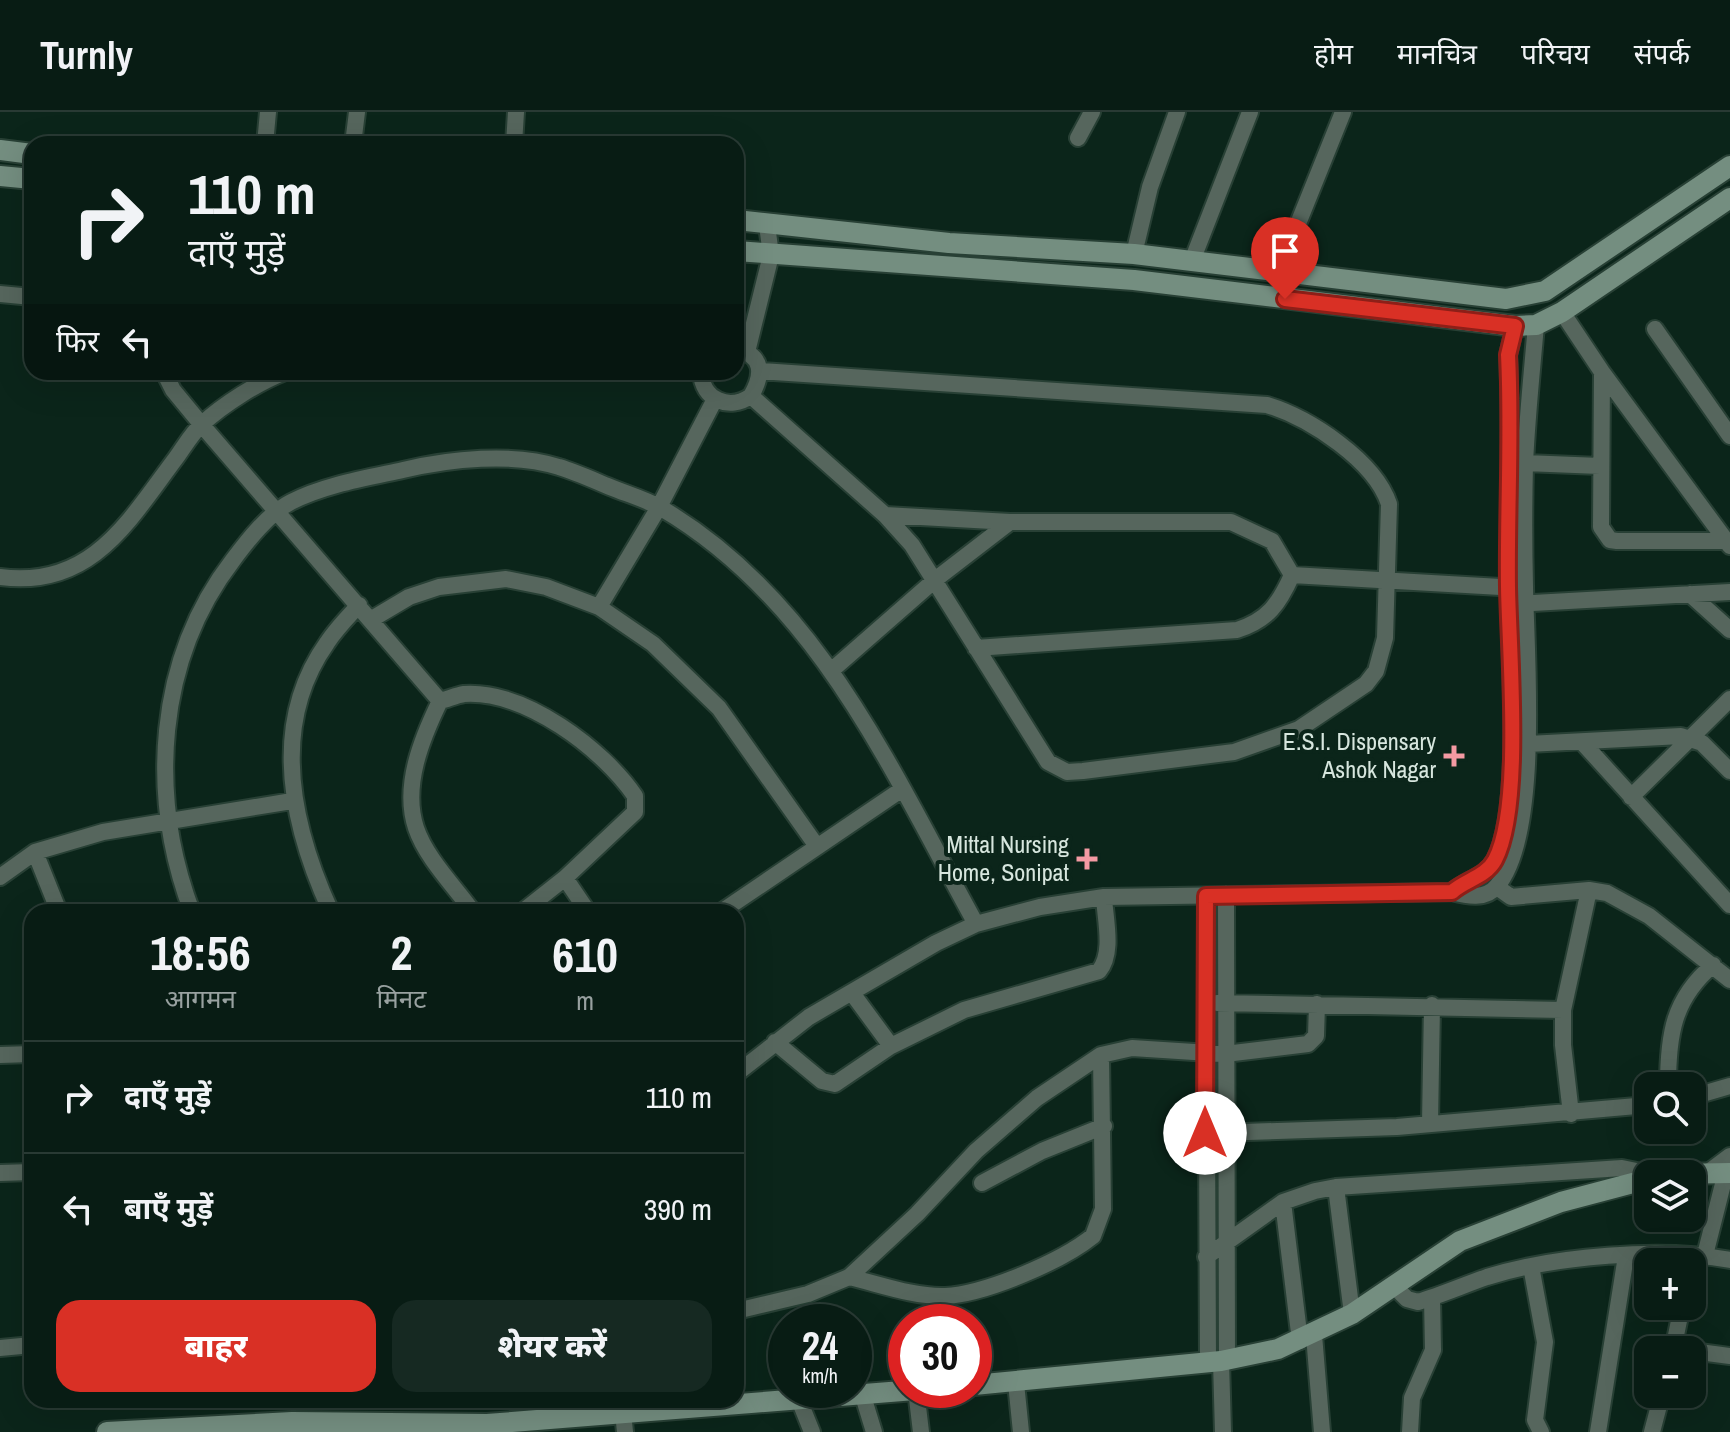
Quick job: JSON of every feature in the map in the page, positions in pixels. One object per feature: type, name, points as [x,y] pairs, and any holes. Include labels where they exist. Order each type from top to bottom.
[{"type":"street","points":[[266,136],[268,112]]},
{"type":"street","points":[[354,136],[357,112]]},
{"type":"street","points":[[514,136],[516,112]]},
{"type":"street","points":[[1078,138],[1092,112]]},
{"type":"street","points":[[1134,254],[1150,187],[1177,112]]},
{"type":"street","points":[[1192,261],[1250,112]]},
{"type":"street","points":[[1279,271],[1343,112]]},
{"type":"street","points":[[0,150],[24,153]]},
{"type":"street","points":[[744,221],[949,243],[1134,254],[1506,299],[1532,295],[1602,255],[1730,166]]},
{"type":"street","points":[[0,176],[24,178]]},
{"type":"street","points":[[744,252],[1134,280],[1515,326],[1536,325],[1562,312],[1730,198]]},
{"type":"street","points":[[744,343],[771,255],[767,225]]},
{"type":"street","points":[[0,294],[24,296]]},
{"type":"street","points":[[1562,312],[1602,372],[1728,543]]},
{"type":"street","points":[[1452,892],[1462,882],[1483,873],[1494,862],[1507,814],[1517,596],[1536,325]]},
{"type":"street","points":[[744,1064],[809,1017],[936,943],[976,924],[1040,907],[1104,897],[1452,892],[1469,897],[1497,887],[1513,852],[1518,830],[1528,744],[1511,461],[1508,355],[1515,326]]},
{"type":"street","points":[[1655,329],[1730,436]]},
{"type":"street","points":[[702,380],[715,399],[733,403],[751,396],[760,363],[744,351]]},
{"type":"street","points":[[751,396],[885,515],[936,579],[976,648],[1048,762],[1055,768],[1083,771],[1234,752],[1299,729],[1366,684],[1382,655],[1389,504],[1385,490],[1376,477],[1322,431],[1288,411],[1267,405],[760,371]]},
{"type":"street","points":[[1602,372],[1601,527],[1610,540],[1728,543]]},
{"type":"street","points":[[168,380],[201,424],[440,701]]},
{"type":"street","points":[[0,577],[51,576],[78,567],[123,529],[201,424],[266,380]]},
{"type":"street","points":[[599,607],[659,507],[715,399]]},
{"type":"street","points":[[189,904],[180,880],[164,740],[179,657],[206,595],[249,538],[288,503],[313,493],[448,459],[556,465],[659,507],[722,550],[755,579],[793,618],[832,670],[976,924]]},
{"type":"street","points":[[1525,463],[1600,466]]},
{"type":"street","points":[[885,515],[1010,522],[1231,522],[1272,541],[1292,575]]},
{"type":"street","points":[[832,670],[936,579],[1010,522]]},
{"type":"street","points":[[1292,575],[1387,581],[1517,596],[1730,592]]},
{"type":"street","points":[[976,648],[1237,630],[1266,617],[1279,603],[1292,575]]},
{"type":"street","points":[[372,619],[409,597],[439,587],[506,579],[546,587],[599,607],[663,653],[719,708],[816,845]]},
{"type":"street","points":[[1690,594],[1730,630]]},
{"type":"street","points":[[327,904],[309,864],[292,801],[292,743],[304,689],[326,644],[359,605]]},
{"type":"street","points":[[468,904],[416,828],[413,783],[419,745],[440,701],[465,694],[532,707],[577,736],[630,788],[638,805],[635,812],[565,878],[532,904]]},
{"type":"street","points":[[1631,797],[1730,699]]},
{"type":"street","points":[[1528,744],[1693,738],[1730,771]]},
{"type":"street","points":[[1583,743],[1730,905]]},
{"type":"street","points":[[732,904],[901,790]]},
{"type":"street","points":[[0,877],[35,852],[103,832],[292,801]]},
{"type":"street","points":[[35,852],[56,904]]},
{"type":"street","points":[[565,878],[583,904]]},
{"type":"street","points":[[1497,887],[1505,895],[1523,898],[1589,890],[1620,898],[1730,980]]},
{"type":"street","points":[[1571,1114],[1563,1045],[1563,1010],[1589,890]]},
{"type":"street","points":[[1219,1361],[1226,1242],[1226,895]]},
{"type":"street","points":[[1206,896],[1206,1257],[1219,1361],[1223,1432]]},
{"type":"street","points":[[775,1042],[828,1083],[843,1080],[891,1046],[964,1010],[1099,971],[1106,963],[1107,949],[1104,897]]},
{"type":"street","points":[[1669,1072],[1672,1020],[1695,980],[1713,965]]},
{"type":"street","points":[[852,993],[891,1046]]},
{"type":"street","points":[[1206,1003],[1432,1005],[1563,1010]]},
{"type":"street","points":[[744,1309],[796,1297],[849,1277],[917,1214],[976,1151],[1037,1098],[1101,1055],[1132,1048],[1225,1054],[1313,1041],[1317,1004]]},
{"type":"street","points":[[1430,1124],[1432,1005]]},
{"type":"street","points":[[0,1055],[24,1054]]},
{"type":"street","points":[[849,1277],[925,1295],[966,1293],[1019,1275],[1082,1245],[1093,1236],[1103,1209],[1101,1055]]},
{"type":"street","points":[[1706,1093],[1730,1086]]},
{"type":"street","points":[[1205,1133],[1430,1124],[1634,1107]]},
{"type":"street","points":[[982,1183],[1042,1151],[1104,1126]]},
{"type":"street","points":[[1206,1257],[1283,1202],[1336,1187],[1622,1168],[1634,1171]]},
{"type":"street","points":[[1700,1248],[1724,1168]]},
{"type":"street","points":[[0,1173],[24,1172]]},
{"type":"street","points":[[992,1384],[1219,1361],[1307,1338],[1352,1314],[1460,1241],[1561,1202],[1634,1181]]},
{"type":"street","points":[[1336,1187],[1352,1314]]},
{"type":"street","points":[[1283,1202],[1322,1432]]},
{"type":"street","points":[[1598,1432],[1626,1256]]},
{"type":"street","points":[[1393,1285],[1412,1302],[1531,1266],[1634,1256]]},
{"type":"street","points":[[1706,1258],[1730,1260]]},
{"type":"street","points":[[1531,1266],[1545,1342],[1535,1420],[1541,1432]]},
{"type":"street","points":[[1410,1432],[1412,1398],[1433,1350],[1432,1298]]},
{"type":"street","points":[[0,1348],[24,1346]]},
{"type":"street","points":[[1706,1353],[1730,1356]]},
{"type":"street","points":[[1016,1383],[1021,1432]]},
{"type":"street","points":[[744,1403],[768,1403]]},
{"type":"street","points":[[107,1432],[292,1422],[487,1428],[624,1422],[645,1408]]},
{"type":"street","points":[[802,1408],[812,1432]]},
{"type":"street","points":[[867,1408],[874,1432]]},
{"type":"street","points":[[918,1408],[921,1432]]},
{"type":"street","points":[[1652,1432],[1658,1408]]},
{"type":"place","name":"E.S.I. Dispensary Ashok Nagar","points":[[1454,756]]},
{"type":"place","name":"Mittal Nursing Home, Sonipat","points":[[1087,859]]},
{"type":"route","points":[[1205,1133],[1206,896],[1452,892],[1462,882],[1490,868],[1499,850],[1507,814],[1511,741],[1508,355],[1515,326],[1285,299]]}]
